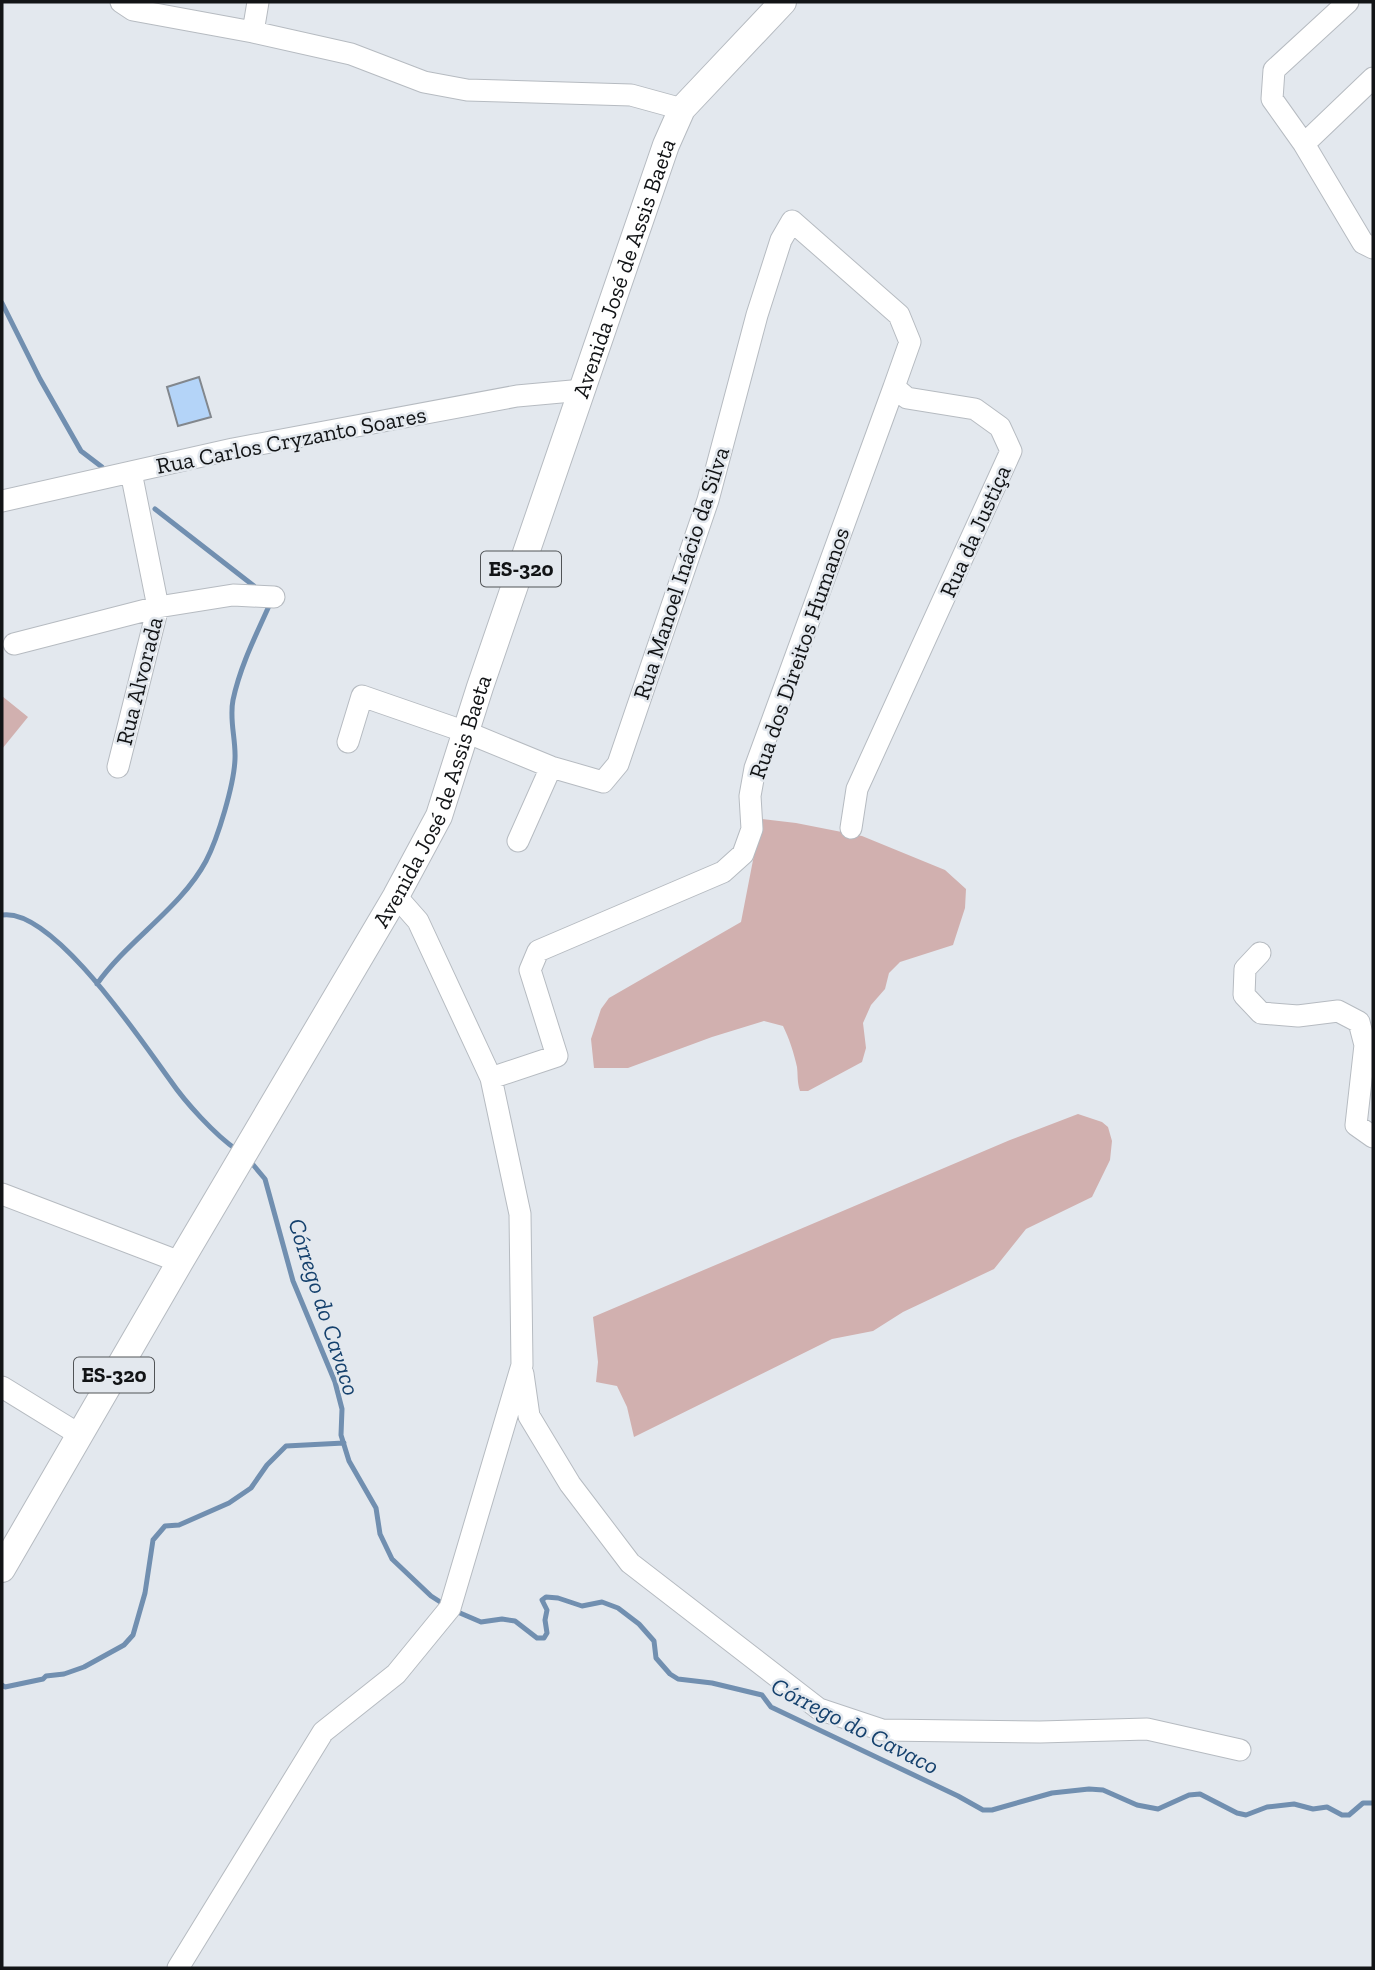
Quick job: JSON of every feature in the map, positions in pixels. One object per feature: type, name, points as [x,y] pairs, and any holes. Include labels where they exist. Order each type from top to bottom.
[{"type":"main road","name":"Avenida José de Assis Baeta","points":[[2,1569],[397,896],[439,816],[666,145],[682,109],[783,2]]},
{"type":"street","points":[[121,2],[133,10],[253,32],[351,54],[424,82],[467,90],[631,95],[682,109]]},
{"type":"street","points":[[253,32],[258,2]]},
{"type":"street","points":[[1348,2],[1274,70],[1272,99],[1304,144],[1363,243],[1373,248]]},
{"type":"street","points":[[1304,144],[1373,78]]},
{"type":"street","name":"Rua Manoel Inácio da Silva","points":[[348,742],[362,696],[466,732],[551,767],[603,782],[618,764],[708,499],[757,316],[781,240],[792,221],[899,315],[909,342],[894,387]]},
{"type":"street","name":"Rua da Justiça","points":[[851,828],[857,789],[1011,451],[1000,427],[975,409],[907,398],[894,387]]},
{"type":"street","name":"Rua dos Direitos Humanos","points":[[491,1078],[556,1056],[530,970],[538,951],[723,872],[743,854],[752,829],[750,796],[755,768],[894,387]]},
{"type":"street","name":"Rua Carlos Cryzanto Soares","points":[[2,501],[233,449],[517,397],[583,390]]},
{"type":"street","name":"Rua Alvorada","points":[[118,767],[158,607],[131,472]]},
{"type":"street","points":[[14,644],[158,607],[233,594],[274,597]]},
{"type":"street","points":[[518,841],[551,767]]},
{"type":"street","points":[[397,896],[418,921],[491,1078],[520,1213],[522,1365],[529,1416],[570,1484],[630,1563],[819,1709],[882,1730],[1040,1732],[1147,1729],[1240,1750]]},
{"type":"street","points":[[1260,953],[1245,970],[1244,995],[1261,1013],[1298,1016],[1338,1011],[1359,1022],[1365,1045],[1356,1125],[1373,1137]]},
{"type":"street","points":[[2,1194],[180,1262]]},
{"type":"street","points":[[178,1968],[323,1732],[396,1674],[450,1608],[522,1365]]},
{"type":"street","points":[[2,1387],[80,1435]]},
{"type":"shaded area","points":[[2,696],[28,717],[2,749]]},
{"type":"shaded area","points":[[761,819],[862,836],[945,870],[966,889],[965,908],[953,945],[900,962],[889,973],[885,989],[871,1005],[863,1023],[866,1048],[862,1062],[808,1091],[800,1091],[797,1067],[783,1026],[764,1021],[628,1068],[594,1068],[591,1039],[601,1009],[609,998],[741,922]]},
{"type":"shaded area","points":[[1078,1114],[1102,1122],[1108,1127],[1112,1141],[1110,1160],[1092,1197],[1026,1229],[994,1269],[903,1312],[873,1331],[832,1339],[634,1437],[627,1407],[617,1386],[596,1382],[598,1362],[593,1317],[1010,1140]]},
{"type":"building","points":[[199,377],[211,417],[178,426],[167,387]]},
{"type":"waterway","points":[[2,303],[40,379],[81,451],[102,467]]},
{"type":"waterway","points":[[155,509],[254,586]]},
{"type":"waterway","points":[[97,984],[183,894],[211,851],[225,811],[234,770],[233,700],[244,664],[269,606]]},
{"type":"waterway","name":"Córrego do Cavaco","points":[[2,915],[23,918],[46,932],[70,954],[118,1009],[184,1098],[210,1127],[237,1150]]},
{"type":"waterway","name":"Córrego do Cavaco","points":[[250,1161],[265,1179],[293,1281],[335,1382],[342,1409],[341,1435],[349,1461],[376,1508],[380,1534],[392,1559],[431,1596],[445,1605]]},
{"type":"waterway","points":[[2,1685],[5,1687],[64,1674],[84,1667],[124,1645],[133,1635],[145,1593],[153,1540],[165,1526],[179,1525],[229,1503],[251,1488],[267,1465],[286,1446],[344,1443]]},
{"type":"waterway","name":"Córrego do Cavaco","points":[[453,1610],[481,1622],[502,1619],[515,1621],[537,1638],[544,1638],[547,1633],[547,1610],[542,1600],[546,1597],[582,1606],[602,1602],[618,1608],[639,1624],[654,1641],[656,1658],[678,1679],[712,1683],[762,1695],[771,1707],[983,1810],[992,1810],[1052,1793],[1089,1789],[1103,1790],[1137,1805],[1158,1809],[1189,1795],[1200,1794],[1246,1815],[1267,1807],[1294,1804],[1313,1809],[1327,1807],[1342,1815],[1349,1815],[1363,1803],[1373,1803]]}]
